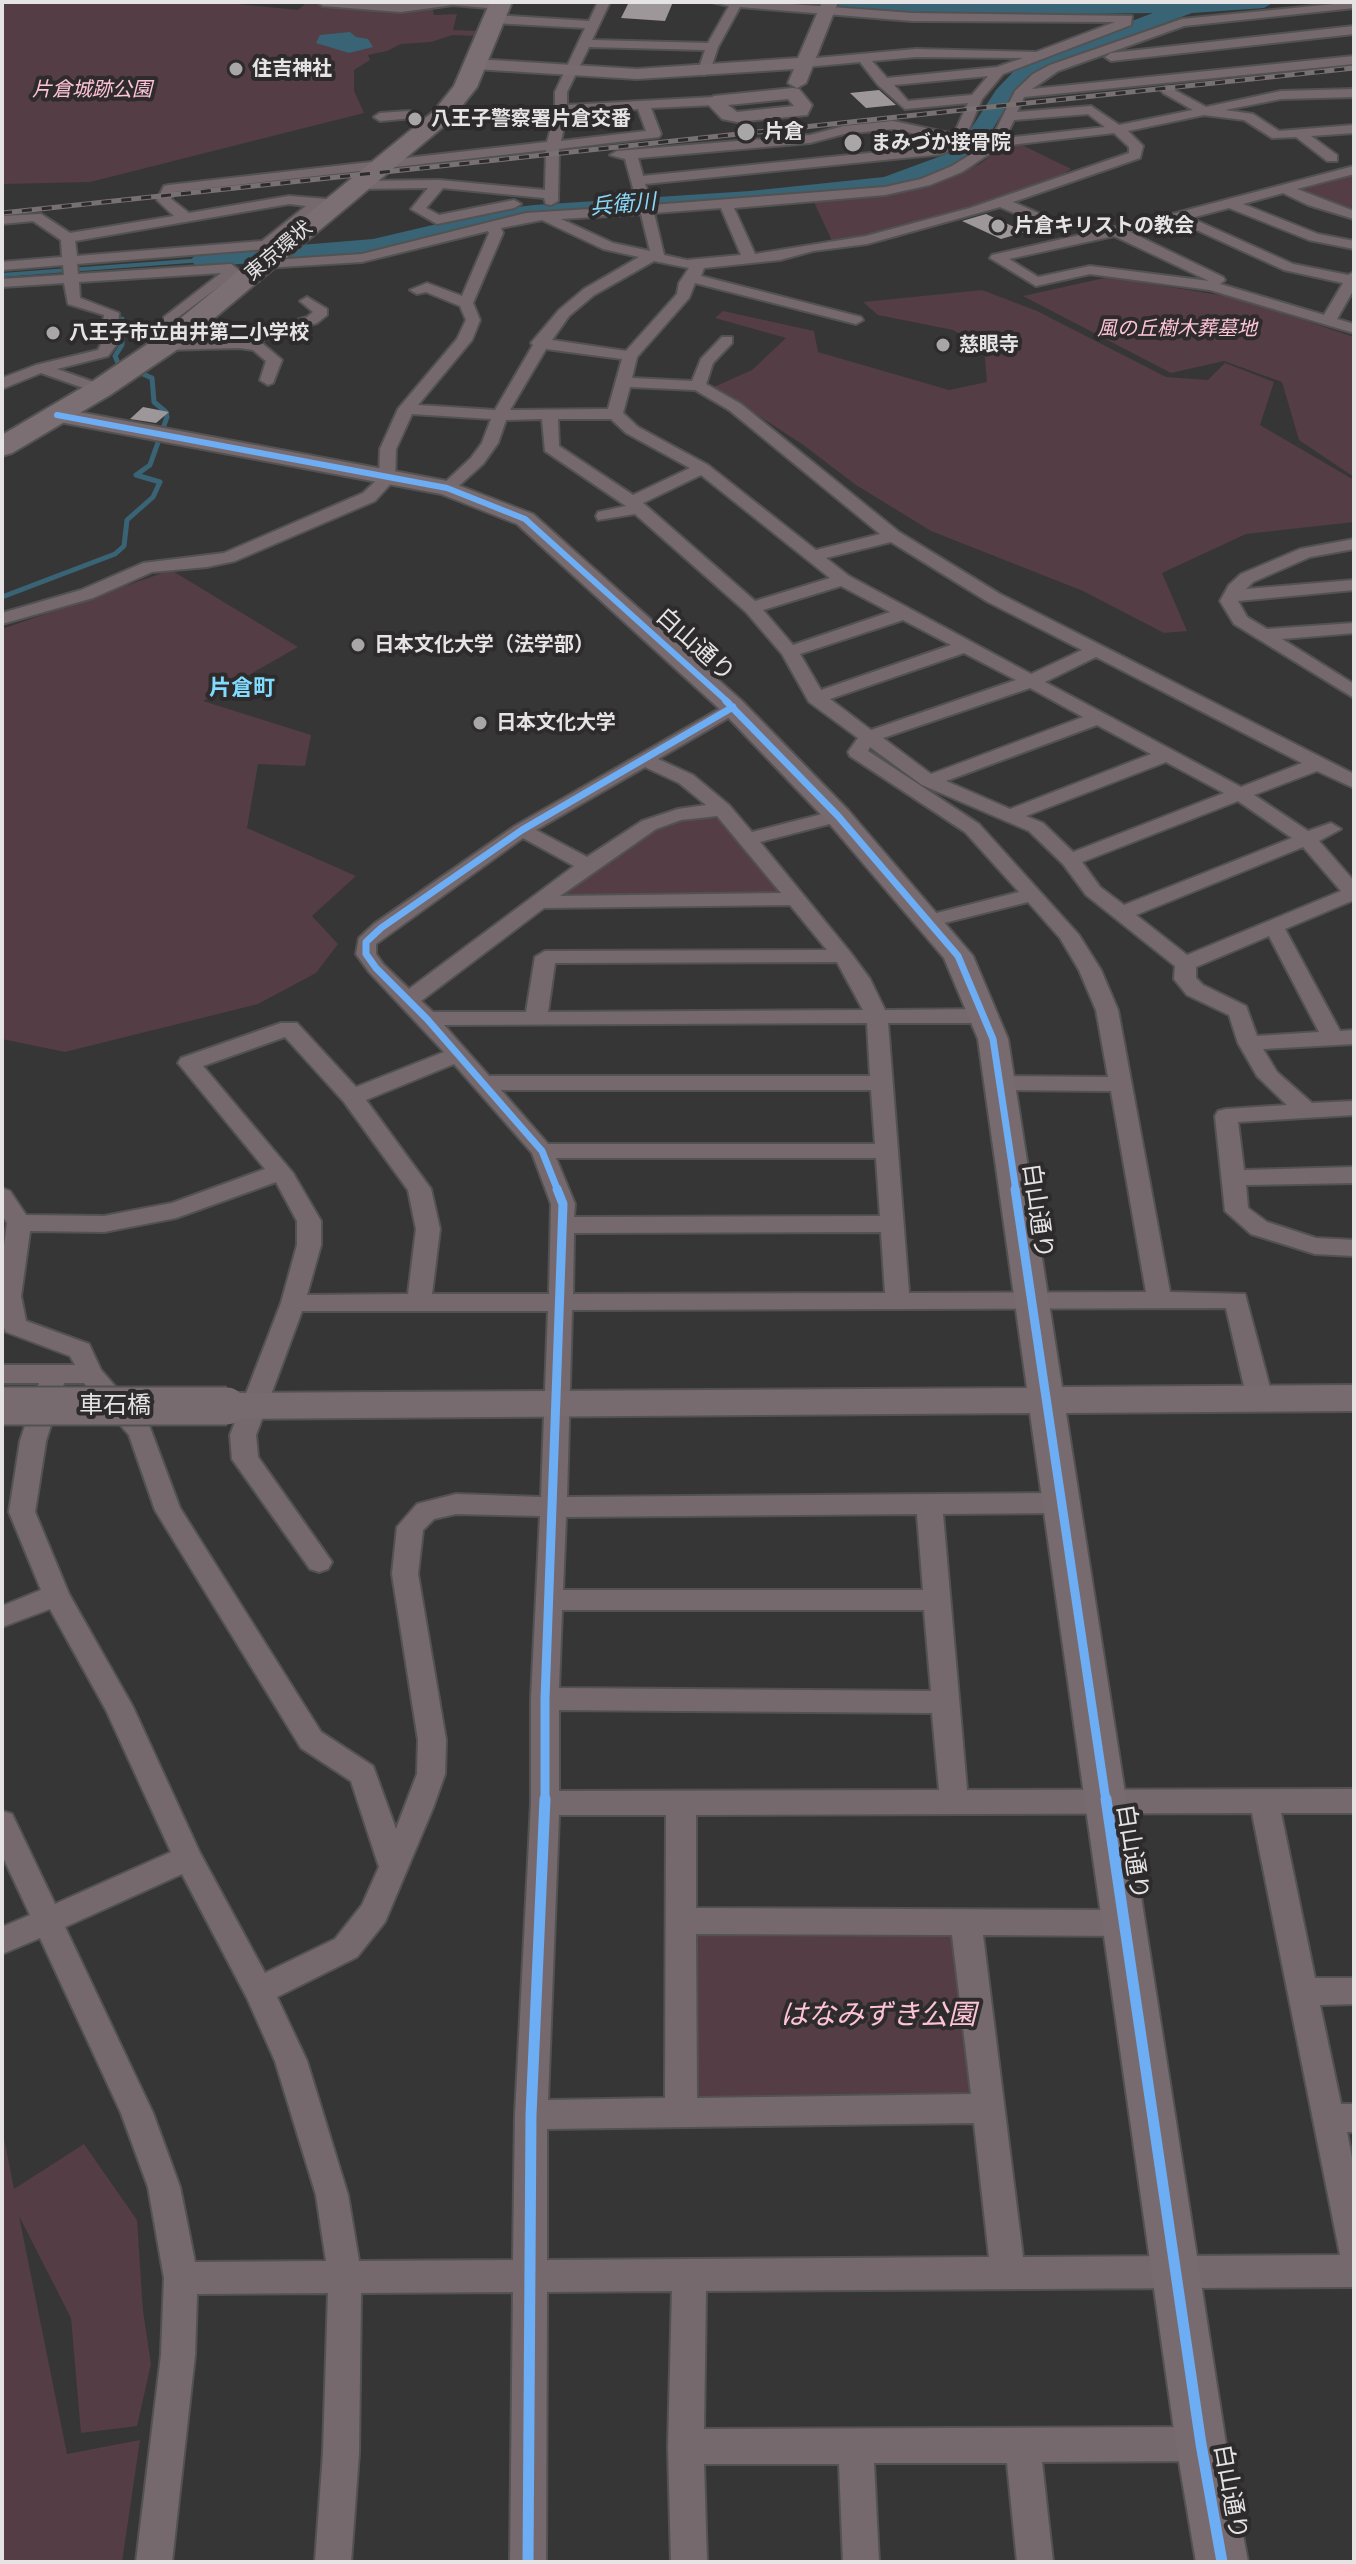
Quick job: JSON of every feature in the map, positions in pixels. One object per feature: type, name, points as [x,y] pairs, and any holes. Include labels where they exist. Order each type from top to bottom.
[{"type":"highway","name":"東京環状","points":[[2,447],[120,376],[167,332],[271,257],[326,204],[359,185],[385,164],[454,103],[475,64],[498,9]]},
{"type":"street","points":[[323,2],[401,8],[453,2],[593,25]]},
{"type":"street","points":[[551,198],[553,145],[561,109],[561,92],[604,2]]},
{"type":"street","points":[[718,2],[827,7],[914,35],[1071,59],[1354,30]]},
{"type":"street","points":[[704,71],[712,47],[736,4]]},
{"type":"street","points":[[359,185],[439,184],[551,198],[642,198],[726,205],[885,191],[925,182],[957,169],[996,144],[1019,94],[1037,77],[1071,59],[1182,23],[1271,8],[1354,4]]},
{"type":"street","points":[[561,109],[714,101],[728,115],[737,117],[801,111],[803,105],[793,93],[827,7]]},
{"type":"street","points":[[1271,8],[1318,44]]},
{"type":"street","points":[[475,64],[637,74],[704,71],[862,57],[914,35],[1128,19],[1127,22],[999,71],[882,82]]},
{"type":"street","points":[[585,43],[712,47]]},
{"type":"street","points":[[1329,53],[1348,61]]},
{"type":"street","points":[[1125,55],[1161,85],[1199,110],[1248,117],[1277,135],[1354,129]]},
{"type":"street","points":[[862,57],[905,105],[976,98]]},
{"type":"street","points":[[1019,94],[1161,85],[1348,61]]},
{"type":"street","points":[[271,257],[362,258],[492,224],[943,150],[958,139],[976,98],[999,71]]},
{"type":"street","points":[[600,157],[810,139],[844,130],[893,125],[996,144],[1145,125],[1199,110],[1281,95],[1354,93]]},
{"type":"street","points":[[186,218],[164,200],[169,189],[654,134],[643,104]]},
{"type":"street","points":[[615,414],[630,356],[684,295],[686,283],[696,271],[867,240],[975,211],[1050,186],[1101,164],[1135,155],[1136,146],[1091,110],[1009,116]]},
{"type":"street","points":[[380,117],[408,115]]},
{"type":"street","points":[[1300,134],[1332,158]]},
{"type":"street","points":[[447,488],[477,461],[490,443],[500,415],[539,343],[564,313],[589,292],[659,252],[630,155]]},
{"type":"street","points":[[554,162],[570,160]]},
{"type":"street","points":[[1354,170],[1178,217],[997,258],[1036,282],[1090,270],[1212,286],[1354,329]]},
{"type":"street","points":[[439,184],[418,209],[437,220],[551,198]]},
{"type":"street","points":[[1283,188],[1313,202],[1354,215]]},
{"type":"street","points":[[2,220],[36,217],[68,238],[289,200],[326,204]]},
{"type":"street","points":[[998,201],[1054,225]]},
{"type":"street","points":[[1227,202],[1314,237],[1354,245]]},
{"type":"street","points":[[2,283],[69,270],[266,245],[326,204]]},
{"type":"street","points":[[726,205],[750,259]]},
{"type":"street","points":[[546,217],[597,242],[687,264],[696,271],[856,320]]},
{"type":"street","points":[[1178,217],[1289,267],[1353,278],[1329,320]]},
{"type":"street","points":[[466,303],[496,233],[492,224]]},
{"type":"street","points":[[1116,231],[1253,297]]},
{"type":"street","points":[[2,384],[41,368],[103,353],[109,344],[112,313],[73,301],[68,238]]},
{"type":"street","points":[[2,266],[69,270],[231,268],[233,271],[167,332]]},
{"type":"street","points":[[2,619],[87,594],[149,567],[229,557],[369,497],[387,479],[388,449],[406,409],[464,340],[473,320],[466,303],[427,287],[417,290]]},
{"type":"street","points":[[239,343],[312,320],[322,312],[307,301]]},
{"type":"street","points":[[167,332],[258,347],[274,360],[268,380]]},
{"type":"street","points":[[698,386],[706,362],[727,340]]},
{"type":"street","points":[[539,343],[630,356]]},
{"type":"street","points":[[41,368],[120,376]]},
{"type":"street","points":[[623,382],[698,386],[735,407],[893,536],[994,598],[1354,782]]},
{"type":"street","points":[[406,409],[500,415],[615,414],[632,430],[702,468],[843,580],[1238,793],[1307,839],[1354,893],[1185,964]]},
{"type":"street","name":"白山通り","points":[[57,415],[447,488],[525,519],[733,707],[838,816],[958,956],[993,1039],[1175,2272],[1222,2562]]},
{"type":"street","points":[[550,415],[551,448],[635,505],[752,608],[790,652],[816,698],[929,781],[1036,827],[1070,860],[1093,891],[1185,964]]},
{"type":"street","points":[[604,516],[635,505],[702,468]]},
{"type":"street","points":[[814,556],[893,536]]},
{"type":"street","points":[[1354,544],[1324,548],[1247,578],[1229,601],[1233,613],[1354,692]]},
{"type":"street","points":[[752,608],[843,580]]},
{"type":"street","points":[[1232,595],[1354,585]]},
{"type":"street","points":[[790,652],[906,613]]},
{"type":"street","points":[[1264,635],[1354,628]]},
{"type":"street","points":[[816,698],[966,646]]},
{"type":"street","points":[[1095,651],[1032,681],[868,737],[857,752],[972,828],[1069,935],[1090,970],[1107,1010],[1160,1301]]},
{"type":"street","points":[[1326,674],[1354,672]]},
{"type":"street","points":[[528,2562],[531,2115],[545,1803],[545,1699],[564,1225],[558,1190],[542,1151],[366,954],[366,942],[381,928],[522,830],[733,707]]},
{"type":"street","points":[[929,781],[1098,718]]},
{"type":"street","points":[[1008,816],[1166,755]]},
{"type":"street","points":[[644,759],[686,779],[722,809],[843,956],[859,979],[877,1016],[898,1302]]},
{"type":"street","points":[[1070,860],[1319,763]]},
{"type":"street","points":[[407,1001],[588,865],[649,825],[678,815],[722,809]]},
{"type":"street","points":[[746,840],[838,816]]},
{"type":"street","points":[[1123,913],[1331,829]]},
{"type":"street","points":[[522,830],[588,865]]},
{"type":"street","points":[[928,921],[1033,895]]},
{"type":"street","points":[[539,902],[796,899]]},
{"type":"street","points":[[1249,1043],[1343,1038],[1274,927]]},
{"type":"street","points":[[536,1018],[545,957],[843,956]]},
{"type":"street","points":[[1185,964],[1185,979],[1195,990],[1238,1011],[1249,1043],[1268,1076],[1306,1110]]},
{"type":"street","points":[[427,1019],[985,1016]]},
{"type":"street","points":[[319,1562],[245,1459],[241,1406],[293,1303],[309,1245],[309,1221],[279,1172],[189,1063],[289,1028],[352,1097],[419,1189],[428,1229],[419,1303]]},
{"type":"street","points":[[352,1097],[457,1055]]},
{"type":"street","points":[[484,1083],[883,1083]]},
{"type":"street","points":[[999,1083],[1119,1084]]},
{"type":"street","points":[[1354,1108],[1226,1116],[1237,1211],[1259,1228],[1315,1246],[1354,1248]]},
{"type":"street","points":[[542,1151],[886,1151]]},
{"type":"street","points":[[19,1223],[104,1224],[176,1210],[279,1172]]},
{"type":"street","points":[[1232,1178],[1354,1175]]},
{"type":"street","points":[[2,1196],[19,1223],[9,1296],[15,1326],[80,1350],[91,1374],[140,1431],[168,1510],[311,1740],[363,1774],[394,1868]]},
{"type":"street","points":[[564,1225],[892,1224]]},
{"type":"street","points":[[293,1303],[1236,1300],[1260,1399]]},
{"type":"street","points":[[2,1374],[91,1374]]},
{"type":"street","points":[[54,1374],[33,1441],[22,1512],[56,1595],[119,1707],[188,1858],[259,1991],[291,2061],[332,2195],[345,2277],[341,2453],[333,2562]]},
{"type":"street","name":"車石橋","points":[[2,1406],[1354,1398]]},
{"type":"street","points":[[259,1991],[346,1948],[374,1913],[431,1774],[432,1740],[405,1574],[410,1527],[426,1511],[456,1504],[554,1507],[1060,1503]]},
{"type":"street","points":[[929,1505],[954,1802]]},
{"type":"street","points":[[2,1617],[56,1595]]},
{"type":"street","points":[[551,1600],[937,1600]]},
{"type":"street","points":[[545,1699],[946,1702]]},
{"type":"street","points":[[1264,1801],[1302,1992],[1341,2118],[1354,2249]]},
{"type":"street","points":[[545,1803],[1354,1801]]},
{"type":"street","points":[[681,1802],[681,2112]]},
{"type":"street","points":[[2,1823],[137,2113],[164,2187],[181,2278],[178,2355],[154,2562]]},
{"type":"street","points":[[2,1941],[188,1858]]},
{"type":"street","points":[[681,1921],[1123,1923]]},
{"type":"street","points":[[966,1923],[1008,2273]]},
{"type":"street","points":[[1302,1992],[1354,1991]]},
{"type":"street","points":[[531,2115],[989,2108]]},
{"type":"street","points":[[181,2278],[1354,2271]]},
{"type":"street","points":[[689,2275],[686,2447],[689,2562]]},
{"type":"street","points":[[686,2447],[1201,2444]]},
{"type":"street","points":[[1023,2445],[1035,2562]]},
{"type":"street","points":[[856,2447],[861,2562]]},
{"type":"green space","name":"片倉城跡公園","points":[[2,2],[217,2],[298,10],[306,3],[432,6],[434,15],[457,14],[453,30],[478,31],[476,36],[453,35],[431,42],[401,44],[368,55],[370,60],[354,70],[354,91],[364,113],[90,182],[2,184]]},
{"type":"green space","points":[[1022,145],[1071,169],[1056,179],[977,206],[859,240],[833,243],[814,202],[901,191],[940,181],[980,164],[1003,146]]},
{"type":"green space","points":[[1354,172],[1354,211],[1298,190],[1298,187]]},
{"type":"green space","name":"風の丘樹木葬墓地","points":[[1109,277],[1237,298],[1354,337],[1354,477],[1299,440],[1282,382],[1224,361],[1171,373],[1023,296]]},
{"type":"green space","points":[[982,290],[1037,311],[1166,377],[1208,380],[1225,363],[1274,382],[1260,425],[1354,480],[1354,522],[1246,534],[1162,573],[1187,631],[1164,633],[1083,591],[931,531],[856,485],[802,444],[714,387],[752,370],[786,338],[715,318],[723,311],[814,331],[818,352],[949,390],[987,382],[984,348],[953,330],[878,315],[863,302]]},
{"type":"green space","points":[[171,570],[298,647],[203,701],[311,735],[305,766],[258,764],[247,828],[356,876],[312,916],[338,944],[316,973],[258,1004],[65,1052],[2,1039],[2,629]]},
{"type":"green space","points":[[706,816],[720,819],[782,890],[777,895],[568,897],[564,891],[658,827]]},
{"type":"green space","name":"はなみずき公園","points":[[952,1932],[974,2099],[694,2103],[693,1933]]},
{"type":"green space","points":[[2,2128],[14,2189],[84,2144],[137,2220],[143,2311],[151,2364],[137,2426],[81,2433],[71,2318],[19,2216],[67,2454],[140,2440],[122,2562],[2,2562]]},
{"type":"water","points":[[350,32],[356,37],[368,39],[373,47],[349,53],[316,43],[320,35]]},
{"type":"building","points":[[629,2],[673,2],[665,21],[621,18]]},
{"type":"building","points":[[879,90],[896,105],[866,108],[850,93]]},
{"type":"building","name":"片倉キリストの教会","points":[[986,214],[1025,232],[1001,239],[962,221]]},
{"type":"building","points":[[143,407],[169,412],[156,423],[130,419]]},
{"type":"waterway","points":[[824,2],[929,10],[1189,7]]},
{"type":"waterway","points":[[1189,7],[1264,2]]},
{"type":"waterway","name":"兵衛川","points":[[203,260],[373,246],[501,216],[534,212],[750,198],[887,183],[957,158],[972,145],[1003,94],[1020,76],[1051,58],[1189,7]]},
{"type":"waterway","name":"兵衛川","points":[[2,275],[203,260]]},
{"type":"waterway","points":[[2,597],[115,554],[124,546],[127,520],[153,497],[160,482],[136,475],[150,465],[167,417],[166,412],[154,402],[152,378],[118,363],[115,356],[122,345],[122,319]]},
{"type":"railway","points":[[2,213],[1354,68]]},
{"type":"cycle path","points":[[57,415],[447,488],[525,519],[733,707],[838,816],[958,956],[993,1039],[1201,2444],[1222,2562]]},
{"type":"cycle path","points":[[528,2562],[531,2115],[545,1803],[545,1699],[563,1204],[542,1151],[427,1019],[376,968],[366,954],[366,942],[381,928],[522,830],[733,707]]},
{"type":"place","name":"住吉神社","points":[[236,69]]},
{"type":"place","name":"八王子警察署片倉交番","points":[[415,119]]},
{"type":"place","name":"片倉","points":[[746,132]]},
{"type":"place","name":"まみづか接骨院","points":[[853,143]]},
{"type":"place","name":"片倉キリストの教会","points":[[998,226]]},
{"type":"place","name":"八王子市立由井第二小学校","points":[[53,333]]},
{"type":"place","name":"慈眼寺","points":[[943,345]]},
{"type":"place","name":"日本文化大学（法学部）","points":[[358,645]]},
{"type":"place","name":"日本文化大学","points":[[480,723]]},
{"type":"district","name":"片倉町","points":[[242,689]]}]
